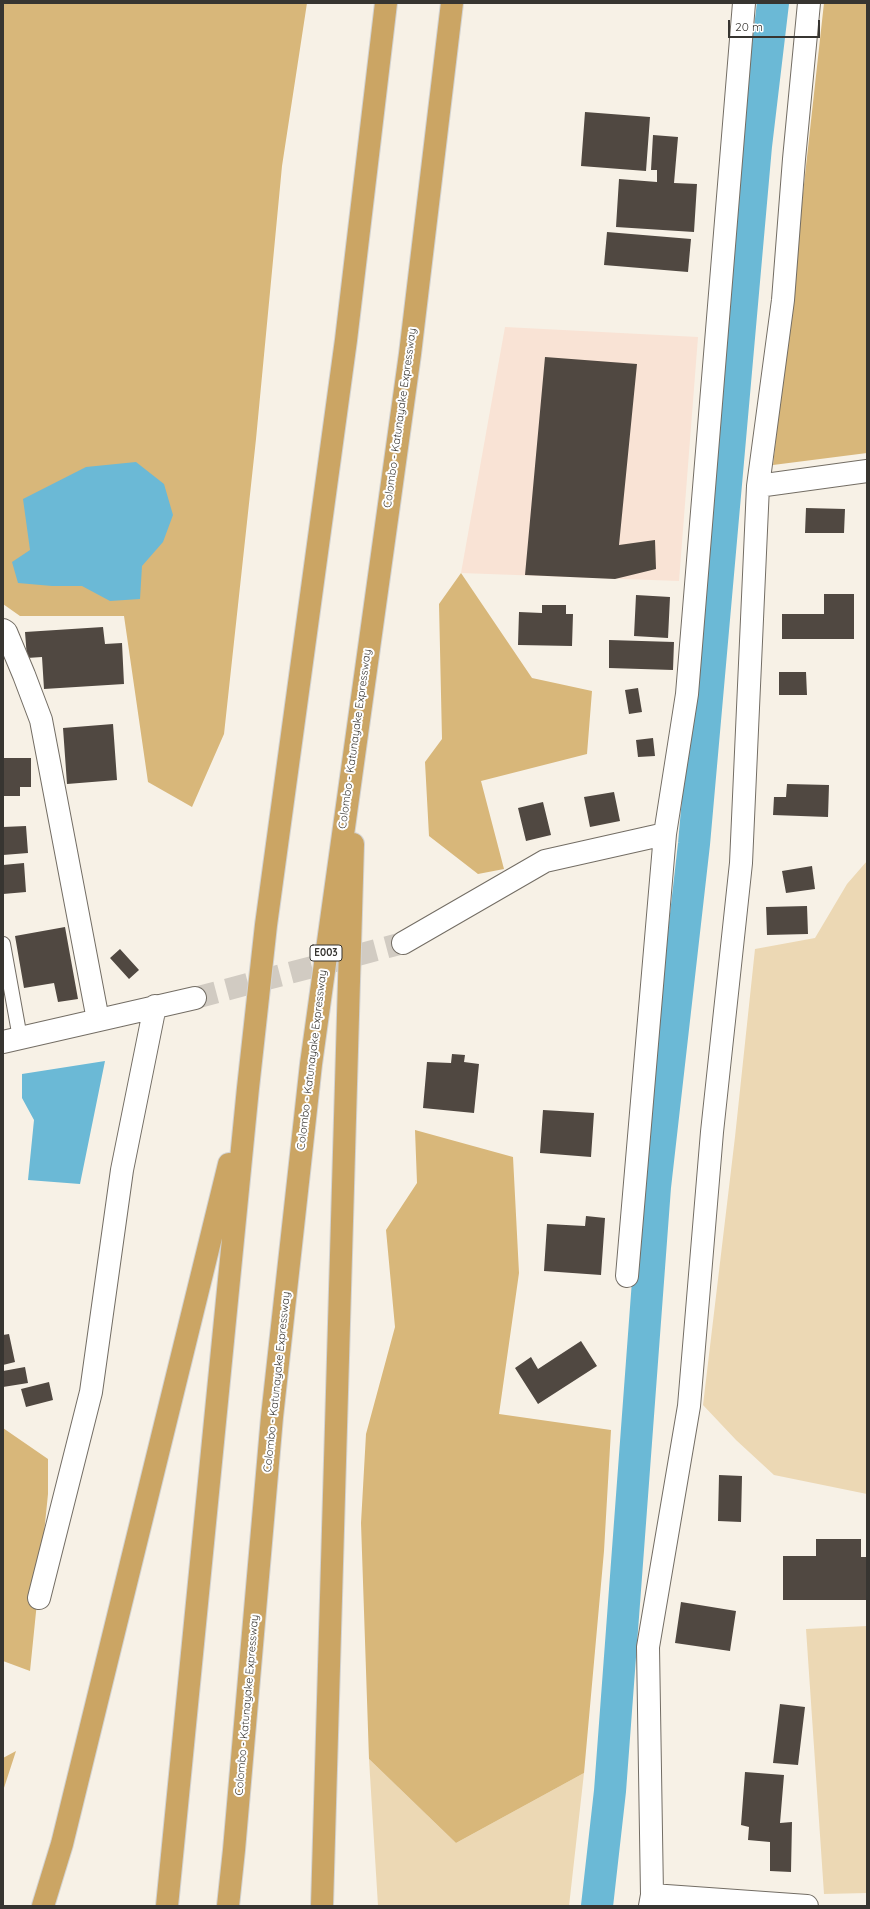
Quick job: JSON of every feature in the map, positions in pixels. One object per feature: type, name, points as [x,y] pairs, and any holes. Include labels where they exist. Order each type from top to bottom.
[{"type":"highway","points":[[167,1906],[248,1088],[266,925],[346,340],[386,3]]},
{"type":"highway","name":"Colombo - Katunayake Expressway","points":[[228,1906],[272,1417],[310,1072],[410,354],[452,3]]},
{"type":"highway","points":[[322,1906],[357,728]]},
{"type":"highway","points":[[43,1906],[62,1844],[248,1088]]},
{"type":"street","points":[[627,1276],[665,834],[687,694],[744,3]]},
{"type":"street","points":[[807,1906],[651,1900],[648,1648],[689,1406],[712,1132],[741,863],[758,486],[783,300],[794,159],[809,3]]},
{"type":"street","points":[[758,486],[867,471]]},
{"type":"street","points":[[3,630],[6,632],[41,720],[98,1020]]},
{"type":"street","points":[[403,943],[544,861],[665,834]]},
{"type":"street","points":[[12,1040],[195,998]]},
{"type":"street","points":[[39,1598],[91,1392],[122,1170],[155,1006]]},
{"type":"lane","points":[[3,944],[12,1040]]},
{"type":"shaded area","points":[[3,3],[307,3],[282,166],[256,439],[224,734],[192,807],[148,782],[124,616],[20,616],[3,604]]},
{"type":"shaded area","points":[[824,3],[867,3],[867,453],[773,465]]},
{"type":"shaded area","points":[[505,327],[698,337],[679,581],[461,573]]},
{"type":"shaded area","points":[[461,573],[532,678],[592,691],[587,754],[481,781],[504,869],[478,874],[429,836],[425,762],[442,739],[439,604]]},
{"type":"shaded area","points":[[867,861],[867,1494],[774,1475],[736,1440],[703,1405],[735,1137],[755,949],[815,938],[847,884]]},
{"type":"shaded area","points":[[415,1130],[513,1157],[519,1273],[499,1414],[611,1430],[604,1551],[584,1773],[456,1843],[369,1759],[361,1523],[366,1434],[395,1327],[386,1230],[417,1183]]},
{"type":"shaded area","points":[[3,1428],[48,1459],[48,1494],[30,1671],[3,1661]]},
{"type":"shaded area","points":[[867,1626],[867,1893],[824,1894],[806,1629]]},
{"type":"shaded area","points":[[16,1751],[3,1791],[3,1758]]},
{"type":"shaded area","points":[[369,1759],[456,1843],[584,1773],[569,1906],[378,1906]]},
{"type":"water","points":[[136,462],[164,484],[173,515],[163,542],[142,566],[140,599],[110,601],[82,586],[52,586],[18,583],[12,562],[30,550],[23,499],[86,467]]},
{"type":"water","points":[[105,1061],[80,1184],[28,1180],[34,1120],[22,1098],[22,1074]]},
{"type":"building","points":[[585,112],[650,117],[646,171],[581,166]]},
{"type":"building","points":[[653,135],[678,137],[674,183],[697,184],[694,232],[616,227],[619,179],[657,182],[657,170],[651,170]]},
{"type":"building","points":[[607,232],[691,239],[688,272],[604,265]]},
{"type":"building","points":[[545,357],[637,364],[619,545],[655,540],[656,569],[615,579],[525,575]]},
{"type":"building","points":[[806,508],[845,509],[844,533],[805,533]]},
{"type":"building","points":[[824,594],[854,594],[854,639],[782,639],[782,614],[824,614]]},
{"type":"building","points":[[636,595],[670,597],[668,638],[634,636]]},
{"type":"building","points":[[542,605],[566,605],[566,614],[573,614],[572,646],[518,645],[519,612],[542,613]]},
{"type":"building","points":[[103,627],[105,644],[122,643],[124,684],[44,689],[42,657],[27,658],[25,632]]},
{"type":"building","points":[[609,640],[674,642],[673,670],[609,668]]},
{"type":"building","points":[[779,672],[806,672],[807,695],[779,695]]},
{"type":"building","points":[[638,688],[642,712],[629,714],[625,690]]},
{"type":"building","points":[[113,724],[117,780],[67,784],[63,728]]},
{"type":"building","points":[[653,738],[655,756],[638,757],[636,740]]},
{"type":"building","points":[[3,758],[31,758],[31,787],[20,787],[20,796],[3,796]]},
{"type":"building","points":[[787,784],[829,785],[828,817],[773,815],[774,797],[786,797]]},
{"type":"building","points":[[614,792],[620,821],[590,827],[584,797]]},
{"type":"building","points":[[543,802],[551,835],[526,841],[518,808]]},
{"type":"building","points":[[26,826],[28,853],[3,855],[3,827]]},
{"type":"building","points":[[24,863],[26,892],[3,894],[3,865]]},
{"type":"building","points":[[812,866],[815,889],[786,893],[782,871]]},
{"type":"building","points":[[807,906],[808,934],[767,935],[766,907]]},
{"type":"building","points":[[65,927],[78,999],[58,1002],[54,983],[24,988],[15,936]]},
{"type":"building","points":[[120,949],[139,970],[129,979],[110,958]]},
{"type":"building","points":[[452,1054],[465,1055],[464,1062],[479,1064],[474,1113],[423,1108],[427,1062],[451,1063]]},
{"type":"building","points":[[543,1110],[594,1113],[591,1157],[540,1153]]},
{"type":"building","points":[[586,1216],[605,1218],[601,1275],[544,1271],[547,1224],[585,1226]]},
{"type":"building","points":[[9,1334],[15,1362],[3,1365],[3,1335]]},
{"type":"building","points":[[581,1341],[597,1366],[538,1404],[515,1368],[531,1357],[538,1369]]},
{"type":"building","points":[[25,1367],[28,1383],[3,1387],[3,1371]]},
{"type":"building","points":[[49,1382],[53,1400],[26,1407],[21,1389]]},
{"type":"building","points":[[719,1475],[742,1476],[741,1522],[718,1521]]},
{"type":"building","points":[[816,1539],[861,1539],[861,1557],[867,1557],[867,1600],[783,1600],[783,1556],[816,1556]]},
{"type":"building","points":[[681,1602],[736,1611],[730,1651],[675,1643]]},
{"type":"building","points":[[780,1704],[805,1707],[798,1765],[773,1763]]},
{"type":"building","points":[[745,1772],[784,1775],[780,1823],[792,1822],[791,1872],[770,1871],[770,1842],[748,1840],[749,1827],[741,1825]]},
{"type":"waterway","points":[[597,1906],[610,1791],[655,1187],[694,844],[756,146],[773,3]]},
{"type":"tunnel","points":[[195,998],[403,943]]}]
